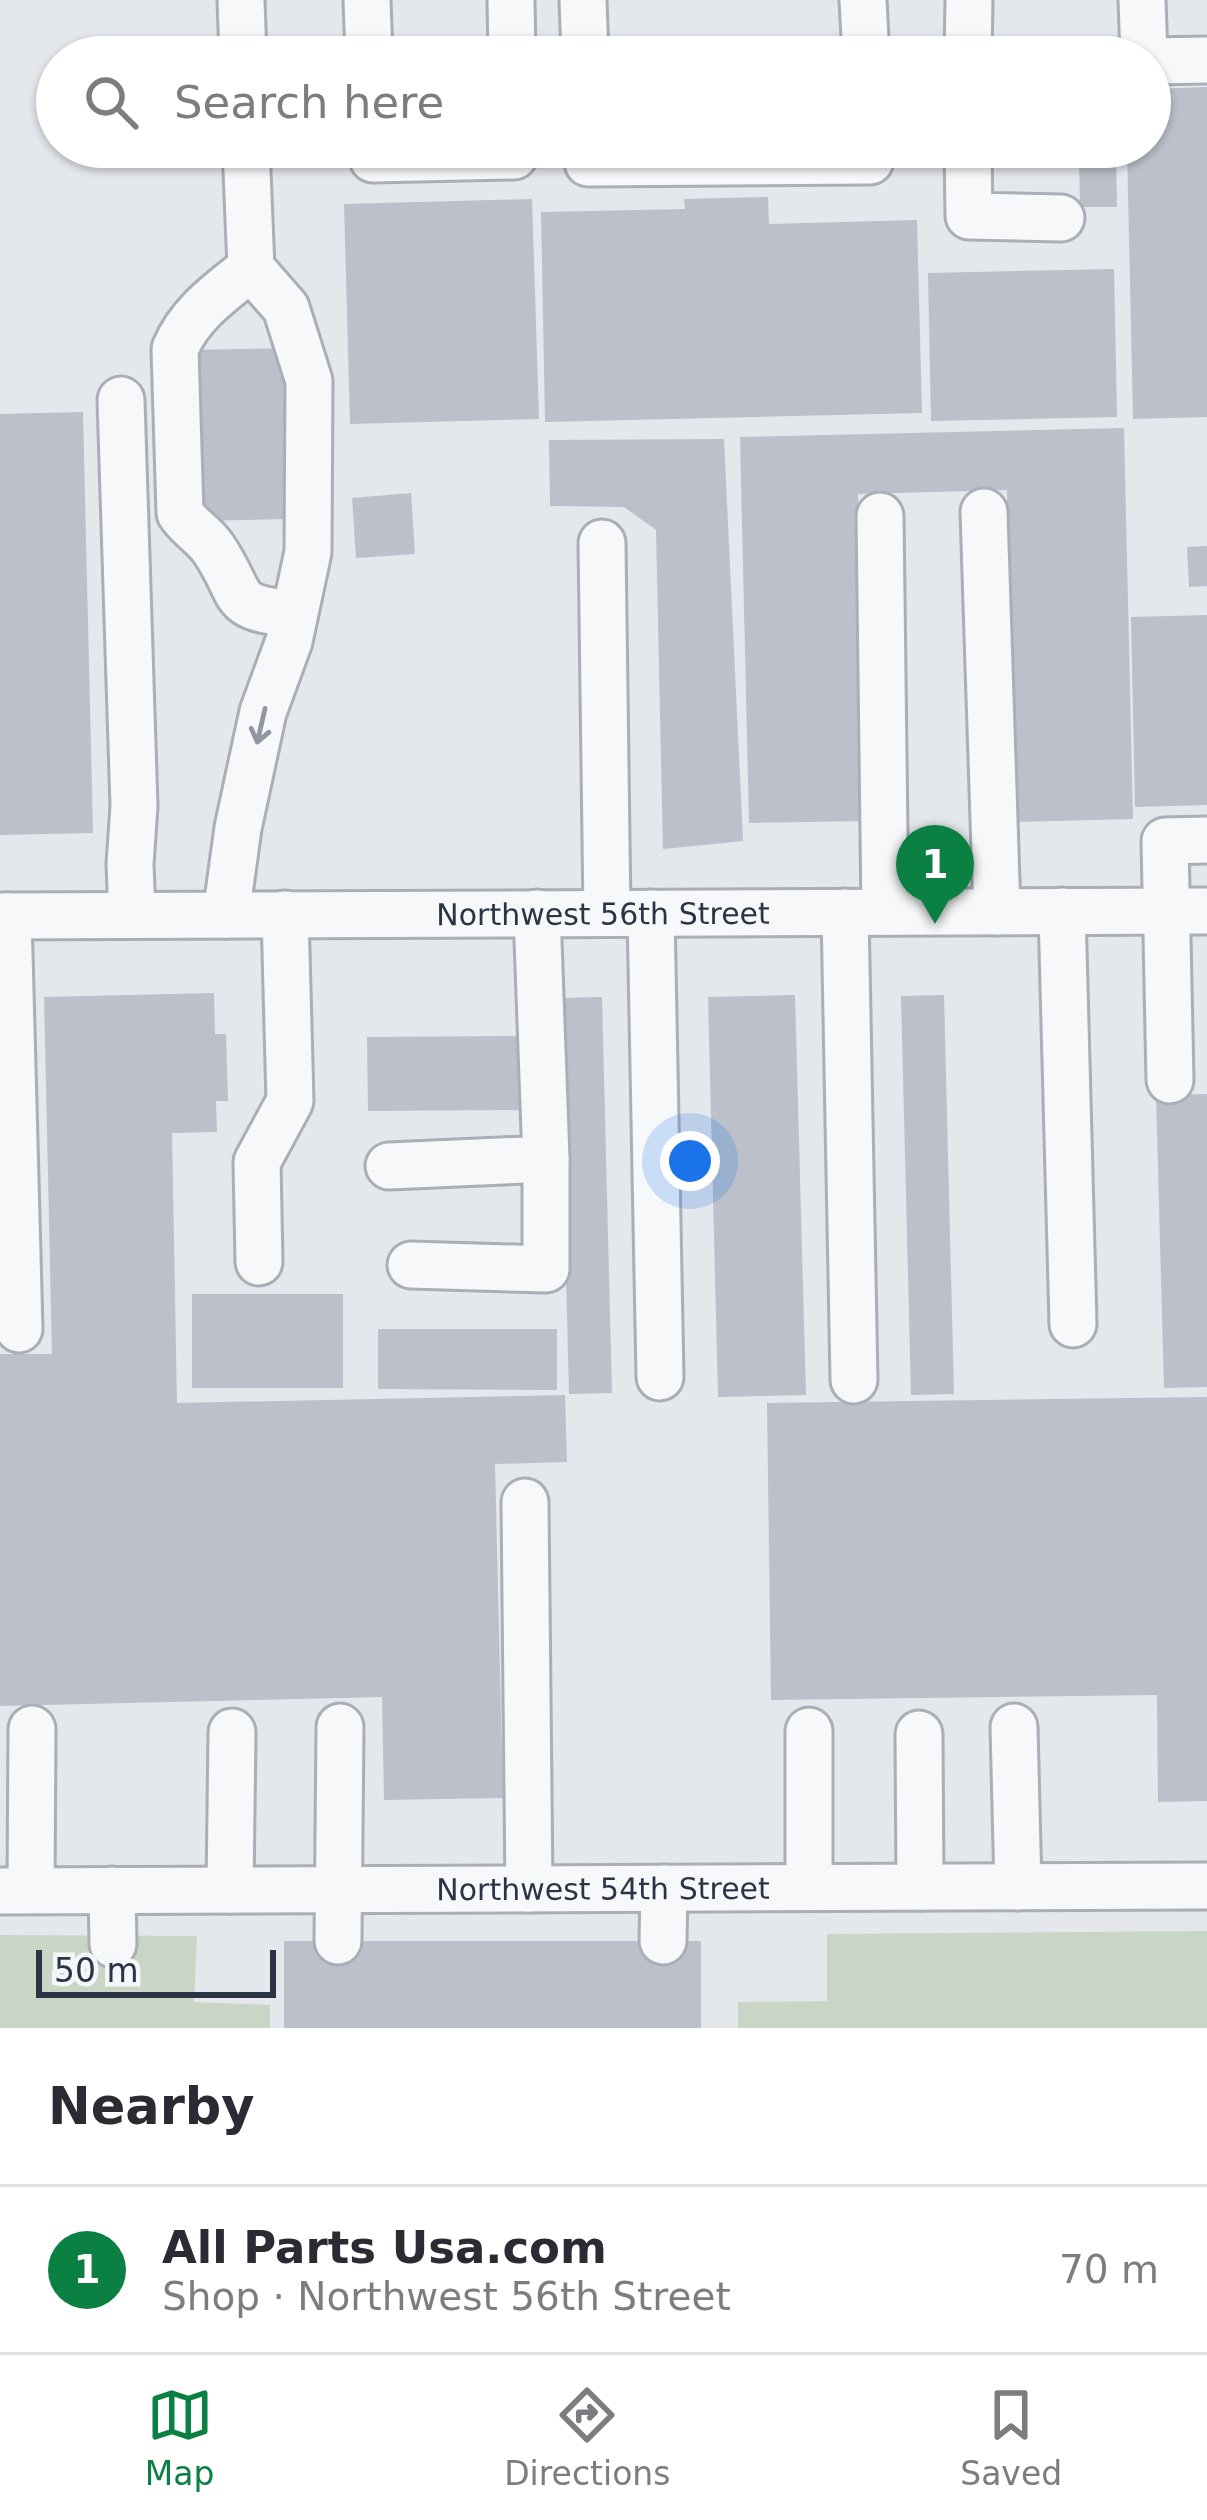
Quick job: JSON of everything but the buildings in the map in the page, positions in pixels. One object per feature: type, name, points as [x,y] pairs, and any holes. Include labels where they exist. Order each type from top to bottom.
[{"type":"street","points":[[241,0],[242,36]]},
{"type":"street","points":[[367,0],[368,36]]},
{"type":"street","points":[[511,0],[512,36]]},
{"type":"street","points":[[583,0],[584,36]]},
{"type":"street","points":[[863,0],[865,36]]},
{"type":"street","points":[[968,36],[969,0]]},
{"type":"street","points":[[1142,0],[1145,36]]},
{"type":"street","points":[[1171,59],[1207,60]]},
{"type":"street","points":[[226,915],[238,827],[263,712],[308,552],[309,381],[286,308],[251,268],[247,168]]},
{"type":"street","points":[[968,168],[969,216],[1061,218]]},
{"type":"street","points":[[251,268],[205,304],[182,331],[175,349],[180,513],[208,541],[240,600],[255,610],[294,614]]},
{"type":"street","points":[[121,400],[134,806],[132,915]]},
{"type":"street","points":[[985,512],[998,912]]},
{"type":"street","points":[[854,1380],[880,516]]},
{"type":"street","points":[[602,543],[660,1377]]},
{"type":"street","points":[[1170,1080],[1187,911],[1165,842],[1207,840]]},
{"type":"street","points":[[1062,911],[1073,1324]]},
{"type":"street","name":"Northwest 56th Street","points":[[4,916],[1187,911]]},
{"type":"street","points":[[259,1262],[257,1162],[290,1101],[285,914]]},
{"type":"street","points":[[411,1264],[546,1269],[537,914]]},
{"type":"street","points":[[4,916],[19,1329]]},
{"type":"street","points":[[389,1166],[546,1160]]},
{"type":"street","points":[[525,1502],[529,1889]]},
{"type":"street","points":[[338,1941],[340,1727]]},
{"type":"street","points":[[1014,1727],[1018,1887]]},
{"type":"street","points":[[15,1890],[32,1729]]},
{"type":"street","points":[[809,1731],[809,1887]]},
{"type":"street","points":[[230,1890],[232,1732]]},
{"type":"street","points":[[919,1733],[920,1887]]},
{"type":"street","name":"Northwest 54th Street","points":[[15,1890],[1207,1886]]},
{"type":"street","points":[[663,1941],[664,1888]]},
{"type":"street","points":[[112,1890],[113,1944]]},
{"type":"green space","points":[[1207,1931],[1207,2028],[738,2028],[738,2002],[827,2001],[827,1934]]},
{"type":"green space","points":[[0,1935],[197,1936],[194,2002],[270,2005],[270,2028],[0,2028]]},
{"type":"place","name":"All Parts Usa.com","points":[[935,924]]}]
